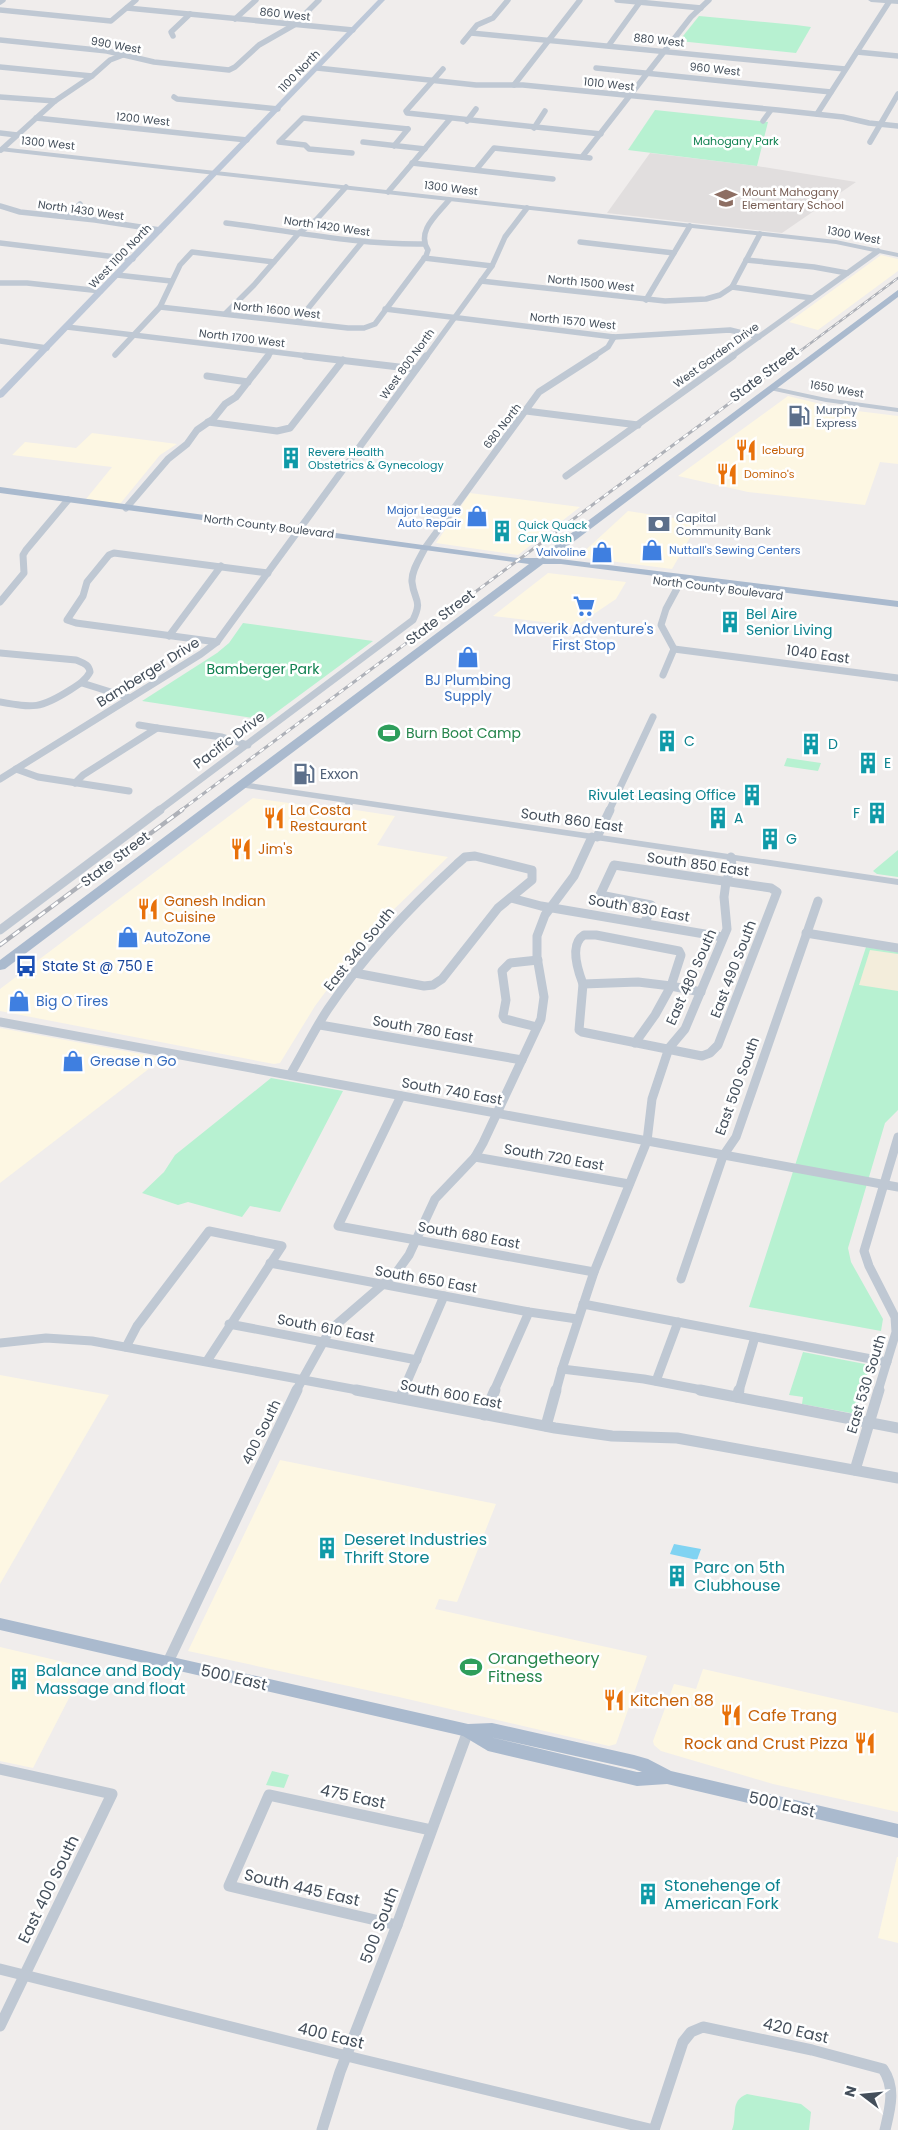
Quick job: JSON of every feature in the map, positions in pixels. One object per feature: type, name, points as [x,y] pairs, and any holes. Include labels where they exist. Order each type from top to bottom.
[{"type":"main road","name":"1100 North","points":[[231,157],[382,0]]},
{"type":"main road","name":"West 1100 North","points":[[0,395],[231,157]]},
{"type":"main road","name":"State Street","points":[[0,966],[898,293]]},
{"type":"main road","name":"North County Boulevard","points":[[0,490],[426,548],[538,562],[561,561],[898,604]]},
{"type":"main road","name":"North County Boulevard","points":[[538,562],[554,567],[898,611]]},
{"type":"main road","name":"500 East","points":[[0,1624],[468,1731],[488,1744],[637,1778],[667,1777],[898,1831]]},
{"type":"street","points":[[0,10],[111,21],[136,0]]},
{"type":"street","points":[[236,19],[256,0]]},
{"type":"street","points":[[229,70],[235,67],[249,52],[294,25],[319,0]]},
{"type":"street","points":[[463,42],[477,25],[493,18],[508,0]]},
{"type":"street","points":[[514,85],[580,0]]},
{"type":"street","points":[[617,0],[701,8]]},
{"type":"street","points":[[582,157],[649,73],[691,16],[709,0]]},
{"type":"street","points":[[871,0],[898,2]]},
{"type":"street","points":[[609,45],[640,2]]},
{"type":"street","points":[[817,114],[889,2]]},
{"type":"street","name":"860 West","points":[[127,8],[353,30]]},
{"type":"street","points":[[173,36],[171,32],[190,14]]},
{"type":"street","name":"880 West","points":[[471,33],[846,69]]},
{"type":"street","name":"990 West","points":[[0,40],[107,51],[154,62],[229,70]]},
{"type":"street","points":[[857,52],[898,56]]},
{"type":"street","points":[[1,149],[55,101],[92,76],[110,60],[123,55]]},
{"type":"street","points":[[0,68],[92,76]]},
{"type":"street","name":"1010 West","points":[[317,68],[476,85],[514,85],[817,114],[898,126]]},
{"type":"street","name":"960 West","points":[[596,68],[831,92]]},
{"type":"street","points":[[443,69],[406,110],[411,115],[601,134]]},
{"type":"street","points":[[870,142],[898,94]]},
{"type":"street","points":[[174,97],[177,99],[278,109]]},
{"type":"street","points":[[0,98],[55,101]]},
{"type":"street","points":[[467,120],[476,109]]},
{"type":"street","points":[[764,121],[770,110]]},
{"type":"street","points":[[534,128],[545,111]]},
{"type":"street","name":"1200 West","points":[[36,118],[247,140]]},
{"type":"street","points":[[352,153],[309,149],[305,145],[279,142],[303,118],[408,129],[394,146]]},
{"type":"street","points":[[388,192],[450,119]]},
{"type":"street","points":[[0,133],[17,135]]},
{"type":"street","points":[[363,142],[425,150]]},
{"type":"street","points":[[476,170],[494,148],[590,158]]},
{"type":"street","name":"1300 West","points":[[1,149],[846,243],[898,255]]},
{"type":"street","points":[[412,163],[553,179]]},
{"type":"street","points":[[225,314],[299,234],[316,220],[346,187]]},
{"type":"street","points":[[385,309],[424,258],[428,250],[423,242],[424,232],[449,200]]},
{"type":"street","points":[[67,217],[80,204]]},
{"type":"street","name":"North 1430 West","points":[[0,206],[20,212],[160,230]]},
{"type":"street","name":"West 800 North","points":[[299,530],[492,266],[505,237],[526,208]]},
{"type":"street","name":"North 1420 West","points":[[226,223],[276,228],[299,234],[362,242],[393,245],[424,244]]},
{"type":"street","points":[[646,300],[690,226]]},
{"type":"street","points":[[760,234],[732,287],[812,298]]},
{"type":"street","points":[[297,322],[362,242]]},
{"type":"street","points":[[580,242],[674,253]]},
{"type":"street","points":[[0,243],[133,259]]},
{"type":"street","name":"West Garden Drive","points":[[566,476],[878,251]]},
{"type":"street","points":[[115,355],[160,306],[180,265],[192,252],[274,262]]},
{"type":"street","points":[[424,258],[492,266]]},
{"type":"street","points":[[746,260],[814,267],[847,273]]},
{"type":"street","points":[[117,275],[171,281]]},
{"type":"street","name":"North 1500 West","points":[[481,281],[679,302],[720,295],[732,287]]},
{"type":"street","points":[[0,283],[27,282],[101,291]]},
{"type":"street","name":"North 1600 West","points":[[160,306],[362,328],[375,324],[385,309]]},
{"type":"street","name":"North 1570 West","points":[[385,309],[614,337],[730,330],[759,337]]},
{"type":"street","name":"North 1700 West","points":[[66,327],[416,369]]},
{"type":"street","name":"680 North","points":[[426,548],[492,454],[539,392],[608,347],[614,337]]},
{"type":"street","points":[[0,341],[47,348]]},
{"type":"street","points":[[126,508],[168,459],[187,444],[197,430],[236,397],[272,351]]},
{"type":"street","points":[[208,422],[276,431],[290,428],[343,360]]},
{"type":"street","points":[[206,376],[248,382]]},
{"type":"street","name":"1650 West","points":[[772,388],[826,400],[898,410]]},
{"type":"street","points":[[526,411],[638,425]]},
{"type":"street","points":[[0,602],[3,594],[24,573],[23,556],[26,550],[68,500]]},
{"type":"street","name":"Bamberger Drive","points":[[0,779],[201,654],[217,642],[299,530]]},
{"type":"street","name":"Pacific Drive","points":[[0,930],[413,620],[419,607],[413,576],[426,548]]},
{"type":"street","points":[[217,642],[68,621],[67,617],[83,596],[87,582],[109,555],[114,553],[268,573]]},
{"type":"street","points":[[169,636],[221,566]]},
{"type":"street","points":[[663,675],[674,649],[660,625],[680,583]]},
{"type":"street","name":"1040 East","points":[[674,649],[898,678]]},
{"type":"street","points":[[0,653],[81,662],[90,669],[88,678],[82,683],[46,704],[40,706],[0,702]]},
{"type":"street","points":[[82,683],[104,695],[127,700]]},
{"type":"street","points":[[416,1240],[435,1199],[475,1157],[537,1027],[544,997],[538,960],[537,936],[545,915],[574,876],[653,717]]},
{"type":"street","points":[[139,725],[222,737],[248,744]]},
{"type":"street","points":[[75,783],[83,775],[157,728]]},
{"type":"street","points":[[16,769],[38,778],[129,791]]},
{"type":"street","name":"South 860 East","points":[[243,785],[348,806],[594,837],[898,882]]},
{"type":"street","name":"East 340 South","points":[[290,1075],[326,1011],[355,972],[406,913],[468,856],[480,856],[532,870],[532,880],[511,898]]},
{"type":"street","name":"East 480 South","points":[[546,1426],[577,1320],[594,1272],[647,1141],[652,1099],[669,1048],[685,1029],[727,929],[724,897],[726,882],[732,866],[731,857]]},
{"type":"street","name":"South 850 East","points":[[644,923],[653,907],[651,905],[600,895],[614,866],[771,888],[777,892]]},
{"type":"street","name":"East 490 South","points":[[710,1053],[718,1045],[777,892]]},
{"type":"street","points":[[355,972],[424,986],[433,985],[442,980],[498,908],[511,898],[551,907]]},
{"type":"street","name":"East 500 South","points":[[681,1279],[723,1156],[736,1137],[818,902]]},
{"type":"street","name":"South 830 East","points":[[551,907],[722,938]]},
{"type":"street","points":[[806,933],[898,948]]},
{"type":"street","points":[[635,1042],[655,1015],[670,987],[681,955],[679,951],[674,949],[586,934],[580,937],[577,945],[577,961],[583,984],[579,1030],[588,1034],[669,1048],[702,1056],[710,1053]]},
{"type":"street","points":[[537,1027],[505,1019],[503,1016],[506,1000],[502,971],[510,963],[538,960]]},
{"type":"street","points":[[583,984],[604,986],[638,982],[701,992]]},
{"type":"street","name":"South 740 East","points":[[0,1022],[898,1187]]},
{"type":"street","name":"South 780 East","points":[[320,1024],[522,1060]]},
{"type":"street","name":"South 680 East","points":[[401,1096],[338,1226],[594,1272]]},
{"type":"street","name":"East 530 South","points":[[855,1470],[896,1332],[895,1317],[869,1266],[864,1251],[898,1137]]},
{"type":"street","name":"South 720 East","points":[[475,1157],[630,1184]]},
{"type":"street","points":[[126,1347],[137,1326],[209,1231],[282,1246],[229,1324],[207,1361]]},
{"type":"street","name":"400 South","points":[[168,1662],[302,1379],[330,1330],[396,1273],[409,1255],[416,1240]]},
{"type":"street","name":"South 650 East","points":[[270,1263],[577,1320]]},
{"type":"street","points":[[400,1398],[444,1296]]},
{"type":"street","points":[[583,1304],[887,1362]]},
{"type":"street","points":[[484,1415],[529,1312]]},
{"type":"street","points":[[656,1381],[678,1322]]},
{"type":"street","name":"South 610 East","points":[[229,1324],[418,1360]]},
{"type":"street","name":"South 600 East","points":[[0,1343],[35,1337],[60,1338],[126,1347],[546,1426],[612,1436],[677,1438],[898,1478]]},
{"type":"street","points":[[737,1397],[755,1337]]},
{"type":"street","points":[[562,1369],[656,1381],[898,1428]]},
{"type":"street","name":"500 South","points":[[322,2130],[346,2056],[468,1731]]},
{"type":"street","name":"East 400 South","points":[[0,1770],[112,1794],[0,2026]]},
{"type":"street","name":"475 East","points":[[269,1795],[431,1830]]},
{"type":"street","name":"South 445 East","points":[[269,1795],[229,1886],[396,1925]]},
{"type":"street","name":"400 East","points":[[0,1969],[346,2056],[654,2130]]},
{"type":"street","name":"420 East","points":[[654,2130],[683,2042],[694,2029],[711,2028],[877,2066],[888,2074],[894,2090],[885,2130]]},
{"type":"shaded area","name":"Mount Mahogany Elementary School","points":[[650,153],[757,166],[856,182],[782,233],[607,213]]},
{"type":"shaded area","points":[[881,255],[898,259],[898,271],[818,330],[789,322]]},
{"type":"shaded area","points":[[788,396],[841,409],[898,416],[898,464],[880,462],[865,505],[748,492],[678,476]]},
{"type":"shaded area","points":[[92,433],[177,444],[160,455],[120,504],[86,499],[112,467],[12,455],[25,442],[76,448]]},
{"type":"shaded area","points":[[470,493],[580,507],[518,555],[436,543]]},
{"type":"shaded area","points":[[628,511],[699,522],[672,569],[578,557]]},
{"type":"shaded area","points":[[548,573],[626,582],[616,599],[576,626],[493,616]]},
{"type":"shaded area","points":[[253,798],[395,816],[377,845],[448,857],[364,940],[315,1006],[280,1063],[274,1064],[0,1011],[0,989]]},
{"type":"shaded area","points":[[0,1028],[163,1058],[0,1183]]},
{"type":"shaded area","points":[[0,1375],[109,1395],[0,1584]]},
{"type":"shaded area","points":[[280,1460],[496,1504],[457,1602],[439,1599],[435,1609],[647,1656],[616,1744],[609,1746],[399,1697],[188,1651]]},
{"type":"shaded area","points":[[0,1647],[85,1667],[33,1768],[0,1761]]},
{"type":"shaded area","points":[[703,1669],[898,1713],[898,1812],[773,1784],[661,1751],[654,1745],[653,1741],[674,1684],[696,1689]]},
{"type":"shaded area","points":[[898,1857],[898,1943],[878,1938]]},
{"type":"green space","points":[[699,16],[811,27],[796,53],[679,41]]},
{"type":"green space","name":"Mahogany Park","points":[[655,110],[768,122],[757,166],[628,150]]},
{"type":"green space","name":"Bamberger Park","points":[[243,623],[373,641],[266,720],[142,701],[217,653],[229,643]]},
{"type":"green space","points":[[787,758],[821,763],[818,771],[784,766]]},
{"type":"green space","points":[[898,850],[898,877],[877,874],[873,871]]},
{"type":"green space","points":[[866,947],[898,952],[898,1110],[885,1123],[848,1248],[851,1262],[883,1319],[881,1331],[749,1307]]},
{"type":"green space","points":[[271,1078],[343,1091],[280,1212],[250,1206],[242,1217],[188,1202],[178,1205],[142,1193],[164,1172],[175,1155]]},
{"type":"green space","points":[[803,1352],[870,1365],[856,1414],[802,1404],[803,1397],[789,1395]]},
{"type":"green space","points":[[272,1771],[289,1775],[284,1788],[266,1785]]},
{"type":"green space","points":[[747,2094],[801,2104],[811,2112],[809,2130],[732,2130],[736,2105],[741,2097]]},
{"type":"sand","points":[[870,950],[898,954],[898,991],[859,985]]},
{"type":"water","points":[[674,1544],[701,1549],[697,1560],[670,1554]]},
{"type":"railway","points":[[792,357],[898,278]]},
{"type":"railway","points":[[180,811],[793,356]]},
{"type":"railway","points":[[0,945],[182,810]]},
{"type":"place","name":"Mount Mahogany Elementary School","points":[[726,198]]},
{"type":"place","name":"Murphy Express","points":[[799,416]]},
{"type":"place","name":"Iceburg","points":[[746,450]]},
{"type":"place","name":"Revere Health Obstetrics & Gynecology","points":[[291,458]]},
{"type":"place","name":"Domino's","points":[[727,474]]},
{"type":"place","name":"Major League Auto Repair","points":[[477,516]]},
{"type":"place","name":"Capital Community Bank","points":[[659,524]]},
{"type":"place","name":"Quick Quack Car Wash","points":[[502,531]]},
{"type":"place","name":"Nuttall's Sewing Centers","points":[[652,550]]},
{"type":"place","name":"Valvoline","points":[[602,552]]},
{"type":"place","name":"Maverik Adventure's First Stop","points":[[584,606]]},
{"type":"place","name":"Bel Aire Senior Living","points":[[730,622]]},
{"type":"place","name":"BJ Plumbing Supply","points":[[468,657]]},
{"type":"place","name":"Burn Boot Camp","points":[[389,733]]},
{"type":"place","name":"C","points":[[667,741]]},
{"type":"place","name":"D","points":[[811,744]]},
{"type":"place","name":"E","points":[[868,763]]},
{"type":"place","name":"Exxon","points":[[304,774]]},
{"type":"place","name":"Rivulet Leasing Office","points":[[752,795]]},
{"type":"place","name":"F","points":[[877,813]]},
{"type":"place","name":"La Costa Restaurant","points":[[274,818]]},
{"type":"place","name":"A","points":[[718,818]]},
{"type":"place","name":"G","points":[[770,839]]},
{"type":"place","name":"Jim's","points":[[241,849]]},
{"type":"place","name":"Ganesh Indian Cuisine","points":[[148,909]]},
{"type":"place","name":"AutoZone","points":[[128,937]]},
{"type":"place","name":"State St @ 750 E","points":[[26,966]]},
{"type":"place","name":"Big O Tires","points":[[19,1001]]},
{"type":"place","name":"Grease n Go","points":[[73,1061]]},
{"type":"place","name":"Deseret Industries Thrift Store","points":[[327,1548]]},
{"type":"place","name":"Parc on 5th Clubhouse","points":[[677,1576]]},
{"type":"place","name":"Orangetheory Fitness","points":[[471,1667]]},
{"type":"place","name":"Balance and Body Massage and float","points":[[19,1679]]},
{"type":"place","name":"Kitchen 88","points":[[614,1700]]},
{"type":"place","name":"Cafe Trang","points":[[731,1715]]},
{"type":"place","name":"Rock and Crust Pizza","points":[[865,1743]]},
{"type":"place","name":"Stonehenge of American Fork","points":[[648,1894]]}]
